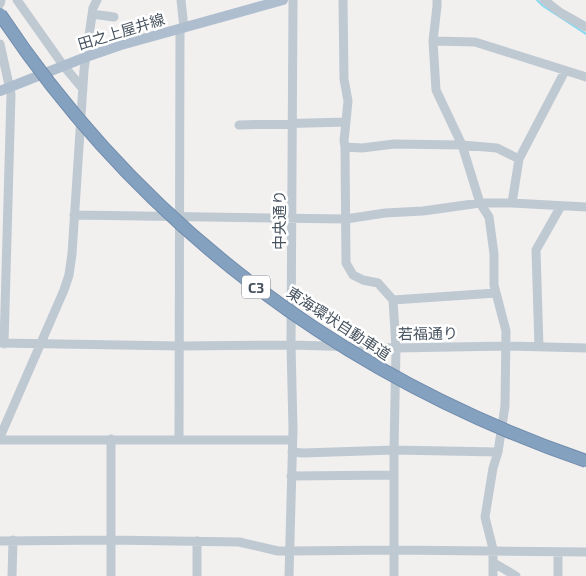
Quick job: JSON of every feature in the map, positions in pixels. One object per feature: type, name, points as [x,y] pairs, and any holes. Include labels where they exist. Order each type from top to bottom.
[{"type":"highway","name":"東海環状自動車道","points":[[0,14],[40,71],[113,157],[175,220],[256,287],[299,319],[349,352],[393,377],[488,424],[544,447],[586,461]]},
{"type":"main road","name":"田之上屋井線","points":[[4,89],[121,44],[282,0]]},
{"type":"street","points":[[0,4],[1,0]]},
{"type":"street","points":[[17,0],[83,89]]},
{"type":"street","points":[[96,0],[92,14],[86,57],[69,275],[0,439],[292,440]]},
{"type":"street","points":[[179,440],[181,0]]},
{"type":"street","name":"中央通り","points":[[292,452],[293,0]]},
{"type":"street","points":[[343,0],[343,62],[348,101],[344,141],[346,263],[353,275],[378,284],[393,300],[396,348],[394,576]]},
{"type":"street","points":[[437,0],[438,6],[433,41],[436,90],[462,144],[480,203],[489,217],[496,292],[506,331],[505,406],[485,517],[493,549],[493,576]]},
{"type":"street","points":[[544,0],[558,11],[586,27]]},
{"type":"street","points":[[558,11],[560,0]]},
{"type":"street","points":[[92,14],[114,18]]},
{"type":"street","points":[[433,41],[475,42],[586,77]]},
{"type":"street","points":[[0,44],[4,89],[11,94],[2,343]]},
{"type":"street","points":[[512,203],[519,159],[565,71]]},
{"type":"street","points":[[240,125],[346,122]]},
{"type":"street","points":[[345,147],[362,148],[394,144],[462,144],[498,148],[519,159]]},
{"type":"street","points":[[74,215],[346,218],[385,213],[423,212],[480,203],[586,207]]},
{"type":"street","points":[[539,347],[536,250],[561,206]]},
{"type":"street","points":[[393,300],[496,292]]},
{"type":"street","name":"若福通り","points":[[2,343],[40,345],[291,345],[396,348],[507,346],[586,348]]},
{"type":"street","points":[[111,439],[111,576]]},
{"type":"street","points":[[289,576],[292,452],[394,450],[498,452]]},
{"type":"street","points":[[291,476],[394,475]]},
{"type":"street","points":[[12,576],[13,540]]},
{"type":"street","points":[[0,541],[239,542],[290,551],[586,552]]},
{"type":"street","points":[[196,541],[197,576]]},
{"type":"street","points":[[558,553],[558,576]]},
{"type":"street","points":[[494,563],[516,576]]},
{"type":"waterway","points":[[537,0],[543,6],[586,34]]}]
